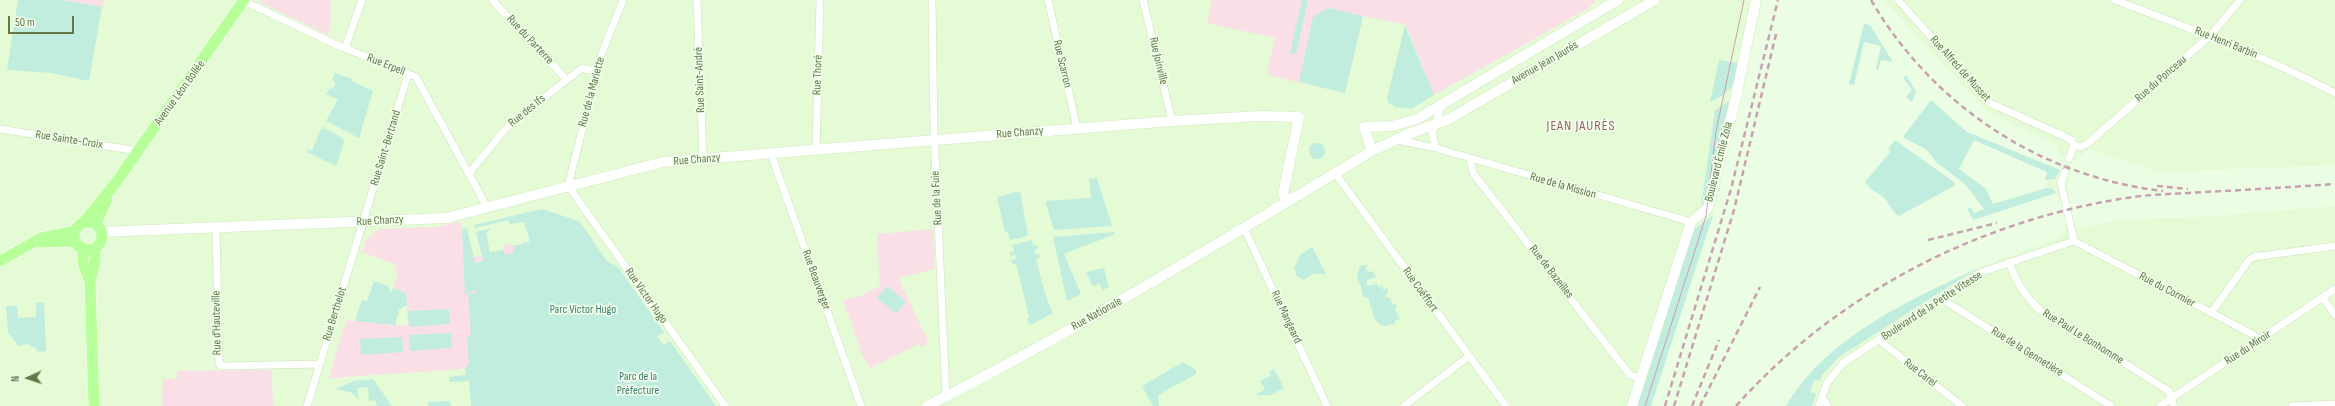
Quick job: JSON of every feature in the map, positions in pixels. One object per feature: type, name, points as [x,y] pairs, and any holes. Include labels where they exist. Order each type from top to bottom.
[{"type":"main road","name":"Avenue Léon Bollée","points":[[78,240],[84,222],[114,185],[244,0]]},
{"type":"main road","name":"Avenue Jean Jaurès","points":[[1372,151],[1364,126],[1401,124],[1429,113],[1606,3],[1618,0]]},
{"type":"main road","name":"Avenue Jean Jaurès","points":[[1335,173],[1372,151],[1434,124],[1450,119],[1655,0]]},
{"type":"main road","name":"Boulevard Émile Zola","points":[[1691,222],[1708,208],[1735,101],[1756,0]]},
{"type":"main road","name":"Rue Chanzy","points":[[99,228],[216,228],[446,218],[663,162],[935,141],[1077,128],[1260,116],[1299,117],[1283,194],[1288,202]]},
{"type":"main road","name":"Rue Nationale","points":[[927,406],[1124,299],[1335,173]]},
{"type":"main road","name":"Avenue Léon Bollée","points":[[90,282],[95,262],[95,248],[102,240],[99,228],[114,185]]},
{"type":"main road","points":[[84,222],[99,228]]},
{"type":"main road","points":[[1632,406],[1691,222]]},
{"type":"main road","points":[[0,261],[35,243],[41,238],[54,234],[78,240],[95,248]]},
{"type":"main road","points":[[78,240],[83,264],[90,282],[94,406]]},
{"type":"street","name":"Rue Erpell","points":[[244,0],[345,48],[416,77],[470,173],[487,207]]},
{"type":"street","points":[[345,48],[362,0]]},
{"type":"street","name":"Rue du Parterre","points":[[492,0],[567,80]]},
{"type":"street","name":"Rue de la Mariette","points":[[568,186],[601,55],[623,0]]},
{"type":"street","name":"Rue Saint-André","points":[[697,0],[704,159]]},
{"type":"street","name":"Rue Thoré","points":[[816,150],[820,0]]},
{"type":"street","name":"Rue de la Fuie","points":[[932,0],[935,141],[946,396]]},
{"type":"street","name":"Rue Scarron","points":[[1048,0],[1077,128]]},
{"type":"street","name":"Rue Joinville","points":[[1143,0],[1172,121]]},
{"type":"street","points":[[1620,20],[1618,17],[1648,0]]},
{"type":"street","name":"Rue Alfred de Musset","points":[[1898,0],[1990,103],[2070,139],[2074,145]]},
{"type":"street","name":"Rue Henri Barbin","points":[[2115,0],[2210,36],[2292,71],[2335,93]]},
{"type":"street","name":"Rue du Ponceau","points":[[2074,145],[2080,147],[2087,144],[2210,36],[2240,0]]},
{"type":"street","name":"Rue des Ifs","points":[[470,173],[509,125],[582,68],[597,72]]},
{"type":"street","name":"Rue Saint-Bertrand","points":[[363,222],[408,74]]},
{"type":"street","points":[[1436,148],[1432,133],[1442,105]]},
{"type":"street","name":"Rue Sainte-Croix","points":[[0,129],[138,151]]},
{"type":"street","name":"Rue de la Mission","points":[[1397,140],[1436,148],[1691,222]]},
{"type":"street","points":[[2069,159],[2074,145]]},
{"type":"street","name":"Rue Beauverger","points":[[771,154],[861,406]]},
{"type":"street","name":"Rue de Bazeilles","points":[[1470,159],[1474,173],[1630,375],[1641,379]]},
{"type":"street","points":[[2065,172],[2061,183],[2074,241]]},
{"type":"street","name":"Rue Coëffort","points":[[1335,173],[1506,406]]},
{"type":"street","name":"Rue Victor Hugo","points":[[568,186],[725,406]]},
{"type":"street","name":"Rue Berthelot","points":[[307,406],[363,222]]},
{"type":"street","name":"Rue d'Hauteville","points":[[216,228],[219,364],[222,366],[320,364]]},
{"type":"street","name":"Rue Mangeard","points":[[1244,228],[1327,406]]},
{"type":"street","name":"Boulevard de la Petite Vitesse","points":[[1819,406],[1827,383],[1834,372],[1843,363],[1982,272],[2074,241]]},
{"type":"street","name":"Rue du Cormier","points":[[2074,241],[2252,334],[2260,340]]},
{"type":"street","points":[[2211,313],[2249,260],[2254,257],[2335,246]]},
{"type":"street","name":"Rue Paul Le Bonhomme","points":[[2009,262],[2020,288],[2028,299],[2041,311],[2169,391],[2174,406]]},
{"type":"street","name":"Rue du Miroir","points":[[2160,406],[2335,289]]},
{"type":"street","points":[[2323,298],[2335,315]]},
{"type":"street","name":"Rue de la Gennetière","points":[[1942,299],[2111,406]]},
{"type":"street","name":"Rue Carel","points":[[1879,340],[1962,406]]},
{"type":"street","points":[[1404,406],[1469,356]]},
{"type":"street","points":[[1822,396],[1828,406]]},
{"type":"street","points":[[2292,406],[2335,404]]},
{"type":"shaded area","points":[[0,0],[1763,0],[1713,215],[1651,406],[0,406]]},
{"type":"shaded area","points":[[62,0],[104,0],[102,7]]},
{"type":"shaded area","points":[[261,0],[331,0],[329,13],[332,14],[328,35],[260,2]]},
{"type":"shaded area","points":[[1212,0],[1596,0],[1589,8],[1434,95],[1406,25],[1363,16],[1345,93],[1271,76],[1271,74],[1267,73],[1275,38],[1207,23]]},
{"type":"shaded area","points":[[1884,0],[2335,0],[2335,165],[2159,172],[2089,149],[2075,161],[2059,155],[2059,148],[2054,143],[1986,111]]},
{"type":"shaded area","points":[[2060,170],[2071,174],[2067,186],[2070,198],[2059,200],[2055,191],[2047,188],[2047,180],[2057,178]]},
{"type":"shaded area","points":[[2335,206],[2335,406],[1786,406],[1801,385],[1822,376],[1839,357],[1978,268],[2063,236],[2065,230],[2064,225],[2075,222],[2077,229],[2103,223],[2136,219],[2204,217]]},
{"type":"shaded area","points":[[461,221],[464,259],[504,250],[505,245],[510,244],[513,246],[523,244],[525,241],[525,243],[529,242],[530,239],[539,279],[471,335],[469,364],[465,369],[329,378],[346,320],[408,326],[406,293],[393,288],[397,277],[396,267],[392,263],[362,252],[366,240],[379,229],[437,227]]},
{"type":"shaded area","points":[[933,229],[935,269],[898,278],[929,343],[921,347],[919,344],[870,368],[862,354],[843,300],[860,296],[880,286],[877,234]]},
{"type":"shaded area","points":[[272,370],[273,406],[162,406],[163,379],[177,379],[177,371]]},
{"type":"green space","points":[[18,0],[62,0],[102,7],[89,81],[51,73],[7,70]]},
{"type":"green space","points":[[1302,0],[1308,0],[1296,54],[1290,53]]},
{"type":"green space","points":[[1328,8],[1363,16],[1345,93],[1299,82],[1313,17]]},
{"type":"green space","points":[[1864,24],[1870,25],[1893,62],[1881,60],[1878,70],[1876,69],[1881,46],[1864,42],[1854,85],[1849,84]]},
{"type":"green space","points":[[1405,25],[1434,95],[1411,109],[1394,107],[1388,103],[1387,99]]},
{"type":"green space","points":[[1719,60],[1742,64],[1737,78],[1731,88],[1717,99],[1710,102]]},
{"type":"green space","points":[[335,73],[352,79],[352,81],[373,91],[359,138],[326,121],[338,100],[326,94],[330,88],[333,89],[336,83],[332,80]]},
{"type":"green space","points":[[1906,75],[1916,91],[1912,102],[1906,97],[1912,90],[1903,78]]},
{"type":"green space","points":[[1733,99],[1713,187],[1701,207],[1715,110]]},
{"type":"green space","points":[[1931,100],[1967,132],[2060,170],[2055,179],[2045,180],[2047,172],[1974,140],[1959,169],[1986,189],[1993,204],[2047,188],[2053,189],[2056,193],[1973,220],[1967,209],[1971,207],[1974,213],[1984,209],[1965,184],[1936,162],[1927,150],[1903,137]]},
{"type":"green space","points":[[322,127],[342,138],[344,142],[336,166],[307,152],[309,149],[312,151]]},
{"type":"green space","points":[[1895,140],[1954,182],[1954,186],[1899,216],[1883,197],[1870,188],[1865,182],[1891,151],[1888,149]]},
{"type":"green space","points":[[1317,143],[1324,148],[1325,151],[1320,158],[1317,159],[1310,154],[1309,151],[1314,144]]},
{"type":"green space","points":[[1097,178],[1112,226],[1054,230],[1045,201],[1091,198],[1089,179]]},
{"type":"green space","points":[[1020,191],[1028,236],[1010,240],[1008,232],[1005,232],[997,197]]},
{"type":"green space","points":[[542,209],[579,221],[608,262],[617,266],[664,332],[657,336],[664,345],[670,341],[716,406],[471,406],[469,381],[449,382],[449,377],[466,375],[465,369],[469,364],[467,337],[471,334],[468,294],[477,292],[476,290],[466,293],[465,297],[462,229],[467,228],[475,263],[483,261],[476,232],[492,228],[486,233],[490,252],[504,250],[505,255],[514,253],[513,246],[523,244],[522,241],[525,243],[530,241],[524,222],[510,224],[508,220],[475,228],[474,225]]},
{"type":"green space","points":[[1713,215],[1651,406],[1632,406],[1687,235]]},
{"type":"green space","points":[[1114,232],[1115,234],[1064,254],[1081,294],[1067,301],[1053,237]]},
{"type":"green space","points":[[1032,240],[1033,246],[1037,245],[1038,249],[1034,250],[1035,254],[1039,254],[1040,258],[1036,259],[1045,294],[1053,313],[1031,325],[1028,323],[1027,318],[1029,317],[1016,264],[1013,264],[1011,260],[1016,259],[1015,255],[1010,256],[1010,252],[1014,251],[1012,245]]},
{"type":"green space","points":[[1312,247],[1326,274],[1313,274],[1304,280],[1297,276],[1294,268],[1300,255]]},
{"type":"green space","points":[[1362,265],[1368,265],[1365,268],[1368,272],[1371,271],[1375,274],[1376,277],[1367,280],[1367,286],[1377,284],[1378,287],[1384,286],[1382,288],[1384,290],[1387,288],[1388,293],[1385,296],[1391,299],[1392,305],[1395,303],[1397,306],[1395,309],[1400,320],[1395,320],[1395,324],[1385,326],[1381,325],[1375,319],[1368,298],[1363,296],[1361,286],[1357,278],[1359,269]]},
{"type":"green space","points":[[1104,268],[1109,287],[1103,290],[1099,283],[1093,287],[1086,272]]},
{"type":"green space","points":[[1978,268],[1839,357],[1822,375],[1820,381],[1814,380],[1810,392],[1816,394],[1812,406],[1786,406],[1803,381],[1847,340],[1898,308]]},
{"type":"green space","points":[[374,281],[390,287],[389,291],[391,292],[393,288],[406,293],[407,305],[399,310],[395,325],[355,321],[362,300],[367,301]]},
{"type":"green space","points":[[887,286],[906,302],[896,314],[877,298]]},
{"type":"green space","points":[[44,302],[46,351],[37,352],[36,348],[28,344],[18,346],[8,332],[6,306],[17,306],[18,318],[36,317],[36,303]]},
{"type":"green space","points":[[449,309],[450,324],[409,327],[408,311]]},
{"type":"green space","points":[[451,333],[452,348],[410,351],[409,335]]},
{"type":"green space","points":[[402,337],[403,352],[361,355],[360,339]]},
{"type":"green space","points":[[1183,362],[1196,370],[1196,374],[1158,395],[1159,406],[1153,406],[1142,386]]},
{"type":"green space","points":[[1274,369],[1284,388],[1271,395],[1255,395],[1265,389],[1260,381],[1271,376],[1269,372]]},
{"type":"green space","points":[[373,379],[392,406],[377,406],[375,400],[369,401],[368,387],[357,388],[359,400],[350,391],[348,392],[335,389],[354,381]]},
{"type":"green space","points":[[450,401],[451,406],[428,406],[428,402]]},
{"type":"tunnel","points":[[2065,172],[2069,159]]},
{"type":"tram line","points":[[1645,406],[1706,216],[1716,131],[1744,0]]},
{"type":"railway","points":[[1665,406],[1731,189],[1778,0]]},
{"type":"railway","points":[[1871,0],[1896,38],[1926,73],[1958,103],[1994,130],[2033,152],[2075,170],[2118,183],[2163,191]]},
{"type":"railway","points":[[1674,406],[1734,210],[1777,30]]},
{"type":"railway","points":[[1736,406],[1775,366],[1818,329],[1864,297],[1913,269],[1964,244],[2017,224],[2071,209],[2126,198],[2164,194],[2335,184]]},
{"type":"railway","points":[[2157,186],[2188,189]]},
{"type":"railway","points":[[1928,240],[1997,223]]},
{"type":"railway","points":[[1700,406],[1760,287]]},
{"type":"railway","points":[[1692,406],[1719,340]]},
{"type":"district","name":"JEAN JAURÈS","points":[[1581,126]]},
{"type":"park label","name":"Parc Victor Hugo","points":[[583,310]]},
{"type":"park label","name":"Parc de la Préfecture","points":[[638,384]]}]
